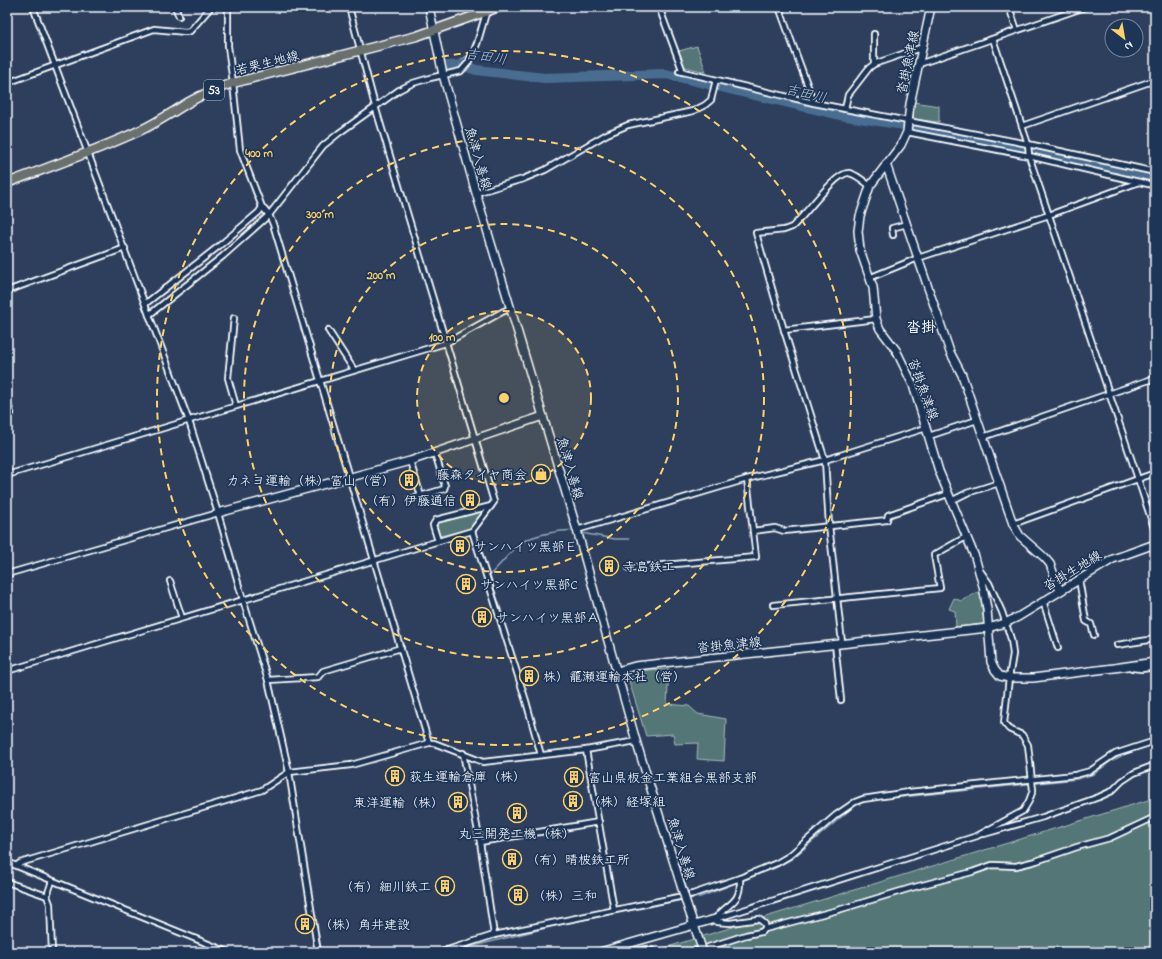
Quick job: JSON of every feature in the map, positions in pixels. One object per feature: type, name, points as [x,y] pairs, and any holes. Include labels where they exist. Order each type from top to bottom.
[{"type":"main road","name":"魚津入善線","points":[[429,7],[443,75],[476,193],[577,530],[636,741],[703,952]]},
{"type":"main road","name":"若栗生地線","points":[[7,183],[140,131],[213,90],[233,83],[433,31],[487,9],[499,7]]},
{"type":"main road","name":"沓掛魚津線","points":[[931,7],[910,104],[908,127],[901,145],[870,186],[860,216],[858,231],[860,250],[873,287],[876,319],[880,329],[896,350],[913,385],[939,471],[966,537],[976,557],[987,609],[988,628]]},
{"type":"main road","points":[[886,164],[950,352],[962,375],[1013,524],[1020,536],[1050,564],[1060,591]]},
{"type":"main road","points":[[218,513],[410,461],[543,416]]},
{"type":"main road","name":"沓掛生地線","points":[[1005,623],[1018,617],[1113,560],[1155,544]]},
{"type":"main road","name":"沓掛魚津線","points":[[617,671],[636,666],[988,628],[1005,623]]},
{"type":"main road","points":[[988,628],[991,662],[1000,676],[1009,678],[1033,678],[1155,662]]},
{"type":"main road","points":[[600,952],[715,919]]},
{"type":"street","points":[[33,7],[189,421],[218,513],[268,680],[289,772],[318,952]]},
{"type":"street","points":[[176,7],[180,16]]},
{"type":"street","points":[[7,83],[154,29],[186,32],[190,31],[211,7]]},
{"type":"street","points":[[228,7],[228,46],[240,150],[262,207],[269,215],[273,224],[321,380],[348,478],[429,743]]},
{"type":"street","points":[[7,671],[472,530],[494,502],[375,106],[349,7]]},
{"type":"street","points":[[659,7],[681,71],[845,109],[908,127],[1154,185]]},
{"type":"street","points":[[779,7],[814,103]]},
{"type":"street","points":[[1009,7],[1017,30]]},
{"type":"street","points":[[919,64],[1085,7]]},
{"type":"street","points":[[149,315],[223,256],[269,215],[323,146],[375,106],[399,90],[413,83],[461,71],[468,63],[477,44],[487,9]]},
{"type":"street","points":[[874,34],[874,64]]},
{"type":"street","points":[[993,39],[1022,126],[1029,155],[1048,215],[1155,531]]},
{"type":"street","points":[[845,109],[848,95],[869,68],[874,64],[922,47]]},
{"type":"street","points":[[476,193],[524,179],[544,170],[607,134],[628,125],[693,111],[705,106],[711,100],[716,80]]},
{"type":"street","points":[[1022,126],[1155,80]]},
{"type":"street","points":[[908,127],[1028,146],[1155,172]]},
{"type":"street","points":[[841,700],[838,599],[829,525],[825,460],[784,330],[756,233],[784,230],[792,227],[835,179],[844,173],[851,173],[870,186]]},
{"type":"street","points":[[869,278],[918,258],[1048,215],[1139,182]]},
{"type":"street","points":[[146,304],[219,246],[259,212],[262,207]]},
{"type":"street","points":[[892,235],[892,228],[907,224]]},
{"type":"street","points":[[7,291],[124,248]]},
{"type":"street","points":[[7,475],[446,343],[511,308]]},
{"type":"street","points":[[234,318],[228,378],[236,406]]},
{"type":"street","points":[[784,330],[876,319]]},
{"type":"street","points":[[328,330],[354,370]]},
{"type":"street","points":[[983,436],[1155,378]]},
{"type":"street","points":[[7,402],[11,413]]},
{"type":"street","points":[[929,436],[978,420]]},
{"type":"street","points":[[577,530],[747,479],[825,460],[926,428]]},
{"type":"street","points":[[410,499],[444,489],[445,486],[435,453]]},
{"type":"street","points":[[410,461],[421,496]]},
{"type":"street","points":[[1013,524],[1155,473]]},
{"type":"street","points":[[629,568],[756,557],[747,479]]},
{"type":"street","points":[[753,531],[775,528],[784,531],[887,520],[888,515],[999,483]]},
{"type":"street","points":[[438,541],[433,525],[436,520],[491,506]]},
{"type":"street","points":[[7,574],[218,513]]},
{"type":"street","points":[[472,530],[526,701],[541,755]]},
{"type":"street","points":[[773,605],[940,588],[934,555],[966,537]]},
{"type":"street","points":[[977,836],[1023,811],[1033,790],[1028,745],[1022,736],[1009,729],[1004,723],[1013,654],[1011,639],[1002,612],[989,582],[979,569]]},
{"type":"street","points":[[1079,580],[1086,621],[1091,624],[1094,635]]},
{"type":"street","points":[[170,581],[182,618]]},
{"type":"street","points":[[1043,601],[1058,648]]},
{"type":"street","points":[[1117,645],[1155,639]]},
{"type":"street","points":[[268,680],[318,677],[323,671],[401,648]]},
{"type":"street","points":[[1125,666],[1142,669],[1155,667]]},
{"type":"street","points":[[16,866],[20,863],[262,790],[289,772],[351,765],[429,743],[434,743],[463,753],[483,762],[586,750],[636,741]]},
{"type":"street","points":[[441,952],[494,935],[693,894],[740,878],[789,856],[836,814],[855,802],[863,799],[908,792],[1075,775],[1090,771],[1115,754],[1155,741]]},
{"type":"street","points":[[586,750],[614,910]]},
{"type":"street","points":[[463,753],[480,842],[494,935]]},
{"type":"street","points":[[715,919],[977,836],[1043,817],[1112,791],[1122,781],[1134,773],[1155,765]]},
{"type":"street","points":[[693,952],[746,935],[761,932],[765,929],[838,910],[992,865],[1016,866],[1036,861],[1110,838],[1155,817]]},
{"type":"street","points":[[480,842],[599,822]]},
{"type":"street","points":[[7,862],[228,952]]},
{"type":"street","points":[[715,919],[722,911],[736,900],[741,890],[740,878]]},
{"type":"street","points":[[52,881],[47,896],[50,904],[52,952]]},
{"type":"street","points":[[7,882],[47,896]]},
{"type":"street","points":[[715,919],[717,922],[730,923],[759,919],[765,924],[765,929]]},
{"type":"street","points":[[634,952],[647,949],[655,952]]},
{"type":"green space","points":[[697,46],[706,72],[685,67],[679,51]]},
{"type":"green space","points":[[913,102],[939,106],[939,122],[913,119]]},
{"type":"green space","points":[[483,510],[484,512],[472,528],[440,536],[437,526],[440,522]]},
{"type":"green space","points":[[980,591],[984,623],[956,627],[955,611],[949,609],[954,598],[961,601]]},
{"type":"green space","points":[[669,669],[667,704],[689,706],[698,714],[726,719],[724,761],[697,759],[698,743],[675,744],[673,734],[646,736],[629,677],[643,671]]},
{"type":"green space","points":[[1155,798],[1155,952],[663,952],[661,949]]},
{"type":"waterway","points":[[453,66],[468,55],[471,50],[482,16]]},
{"type":"waterway","name":"吉田川","points":[[448,66],[463,65],[476,70],[544,78],[666,74],[840,115],[949,132],[1155,179]]},
{"type":"waterway","points":[[501,610],[490,575],[511,552],[524,541],[535,537],[557,532],[576,531]]},
{"type":"waterway","points":[[581,533],[615,539],[629,539]]},
{"type":"waterway","points":[[688,899],[700,897],[775,868],[793,858],[853,807],[863,801],[1077,779],[1094,774],[1111,761],[1125,754],[1155,744]]},
{"type":"waterway","points":[[450,952],[558,925],[682,900]]},
{"type":"place","name":"藤森タイヤ商会","points":[[541,474]]},
{"type":"place","name":"カネヨ運輸（株）富山（営）","points":[[409,480]]},
{"type":"place","name":"（有）伊藤通信","points":[[470,500]]},
{"type":"place","name":"サンハイツ黒部Ｅ","points":[[460,546]]},
{"type":"place","name":"寺島鉄工","points":[[609,566]]},
{"type":"place","name":"サンハイツ黒部C","points":[[466,584]]},
{"type":"place","name":"サンハイツ黒部Ａ","points":[[482,617]]},
{"type":"place","name":"株）籠瀬運輸本社（営）","points":[[529,676]]},
{"type":"place","name":"荻生運輸倉庫（株）","points":[[395,776]]},
{"type":"place","name":"富山県板金工業組合黒部支部","points":[[574,777]]},
{"type":"place","name":"（株）経塚組","points":[[573,801]]},
{"type":"place","name":"東洋運輸（株）","points":[[458,802]]},
{"type":"place","name":"丸三開発工機（株）","points":[[517,813]]},
{"type":"place","name":"（有）晴柀鉄工所","points":[[512,859]]},
{"type":"place","name":"（有）細川鉄工","points":[[445,886]]},
{"type":"place","name":"（株）三和","points":[[518,895]]},
{"type":"place","name":"（株）角井建設","points":[[305,924]]},
{"type":"district","name":"沓掛","points":[[921,327]]}]
